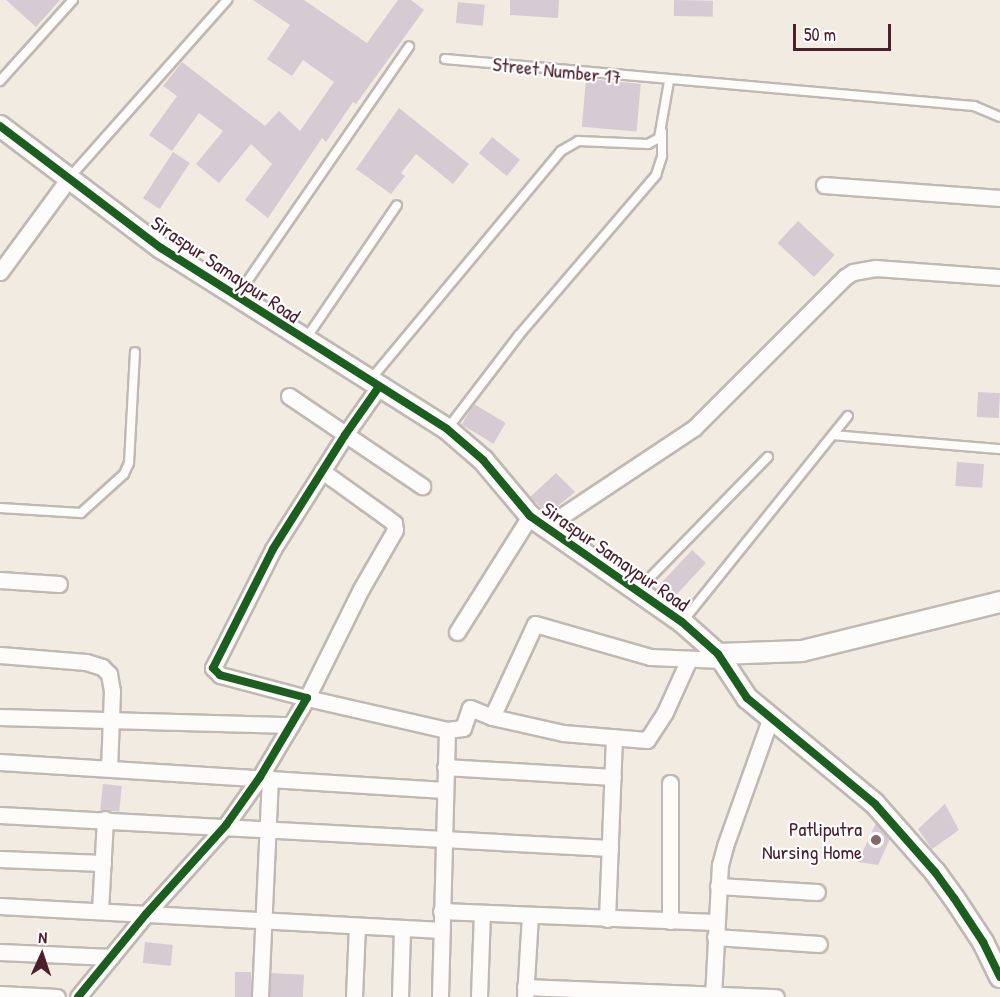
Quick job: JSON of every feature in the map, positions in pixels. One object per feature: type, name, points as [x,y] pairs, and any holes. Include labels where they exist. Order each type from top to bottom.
[{"type":"street","name":"Siraspur Samaypur Road","points":[[0,126],[162,248],[373,385],[447,429],[483,460],[538,522],[682,622],[720,657],[747,698],[875,804],[935,872],[983,942],[1000,977]]},
{"type":"street","points":[[0,272],[69,178]]},
{"type":"street","points":[[824,185],[1000,198]]},
{"type":"street","points":[[457,632],[538,522],[694,428],[845,277],[853,272],[876,268],[1000,276]]},
{"type":"street","points":[[373,385],[345,435],[273,549],[213,668],[220,675],[307,698],[447,730],[464,728],[470,708],[492,717],[563,733],[647,740],[665,712],[689,659]]},
{"type":"street","points":[[288,396],[422,486]]},
{"type":"street","points":[[78,997],[146,914],[226,825],[265,777],[361,589],[395,530],[394,523],[386,516],[322,471]]},
{"type":"street","points":[[0,580],[59,585]]},
{"type":"street","points":[[492,717],[535,624],[650,657],[689,659],[802,651],[1000,603]]},
{"type":"street","points":[[0,655],[56,659],[102,667],[111,681],[109,768]]},
{"type":"street","points":[[0,717],[291,725]]},
{"type":"street","points":[[713,995],[718,886],[724,846],[771,717]]},
{"type":"street","points":[[440,997],[447,730]]},
{"type":"street","points":[[608,919],[614,737]]},
{"type":"street","points":[[0,762],[444,790]]},
{"type":"street","points":[[445,767],[613,777]]},
{"type":"street","points":[[260,997],[266,920],[268,828],[265,777]]},
{"type":"street","points":[[670,783],[670,921]]},
{"type":"street","points":[[0,815],[226,825],[610,848]]},
{"type":"street","points":[[100,911],[105,819]]},
{"type":"street","points":[[0,859],[103,863]]},
{"type":"street","points":[[718,886],[817,892]]},
{"type":"street","points":[[0,906],[441,930]]},
{"type":"street","points":[[441,911],[670,921],[819,944]]},
{"type":"street","points":[[479,997],[482,913]]},
{"type":"street","points":[[530,916],[525,992],[776,997]]},
{"type":"street","points":[[354,997],[357,926]]},
{"type":"street","points":[[400,997],[402,928]]},
{"type":"street","points":[[0,952],[111,957]]},
{"type":"street","points":[[0,994],[57,997]]},
{"type":"lane","points":[[0,81],[74,0]]},
{"type":"lane","points":[[69,178],[227,0]]},
{"type":"lane","points":[[236,297],[409,47]]},
{"type":"lane","name":"Street Number 17","points":[[445,59],[669,81],[974,106],[1000,117]]},
{"type":"lane","points":[[447,429],[519,335],[657,175],[662,156],[662,131],[669,81]]},
{"type":"lane","points":[[373,385],[561,151],[578,141],[648,144],[659,138],[662,131]]},
{"type":"lane","points":[[304,341],[397,205]]},
{"type":"lane","points":[[0,508],[81,513],[124,474],[129,463],[135,352]]},
{"type":"lane","points":[[682,622],[848,416]]},
{"type":"lane","points":[[833,435],[1000,449]]},
{"type":"lane","points":[[637,591],[768,457]]},
{"type":"building","points":[[6,0],[60,0],[36,27]]},
{"type":"building","points":[[253,0],[304,0],[367,43],[398,0],[411,0],[424,10],[356,104],[353,102],[326,142],[322,138],[268,218],[245,200],[272,164],[251,144],[219,183],[196,164],[223,131],[199,113],[172,151],[149,135],[177,96],[163,86],[182,62],[265,126],[279,111],[300,131],[334,82],[303,60],[292,76],[267,59],[290,25]]},
{"type":"building","points":[[510,0],[559,0],[558,18],[510,15]]},
{"type":"building","points":[[674,0],[713,1],[713,17],[674,16]]},
{"type":"building","points":[[458,2],[485,5],[483,26],[456,23]]},
{"type":"building","points":[[586,79],[641,84],[637,132],[582,127]]},
{"type":"building","points":[[399,108],[469,164],[453,184],[416,154],[401,173],[405,176],[391,194],[356,169]]},
{"type":"building","points":[[492,137],[520,160],[507,176],[479,153]]},
{"type":"building","points":[[173,152],[190,163],[160,209],[143,198]]},
{"type":"building","points":[[798,221],[835,255],[814,277],[778,243]]},
{"type":"building","points":[[978,392],[1000,393],[999,418],[977,417]]},
{"type":"building","points":[[474,404],[506,423],[493,444],[462,425]]},
{"type":"building","points":[[957,462],[984,464],[982,488],[955,486]]},
{"type":"building","points":[[556,473],[575,492],[548,514],[530,497]]},
{"type":"building","points":[[692,550],[706,563],[670,601],[657,588]]},
{"type":"building","points":[[103,784],[122,786],[119,812],[100,810]]},
{"type":"building","points":[[945,804],[959,830],[932,849],[918,829]]},
{"type":"building","points":[[876,823],[890,839],[878,865],[858,862]]},
{"type":"building","points":[[145,942],[173,945],[171,966],[143,963]]},
{"type":"building","points":[[235,972],[251,972],[251,997],[235,997]]},
{"type":"building","points":[[271,973],[304,975],[303,997],[270,997]]},
{"type":"cycle path","points":[[0,126],[161,248],[447,429],[483,460],[530,516],[682,622],[718,654],[747,698],[875,804],[935,872],[954,898],[983,942],[1000,977]]},
{"type":"cycle path","points":[[78,997],[146,914],[226,825],[260,777],[307,698],[220,675],[213,668],[273,549],[345,435],[378,388]]},
{"type":"place","name":"Patliputra Nursing Home","points":[[876,840]]}]
